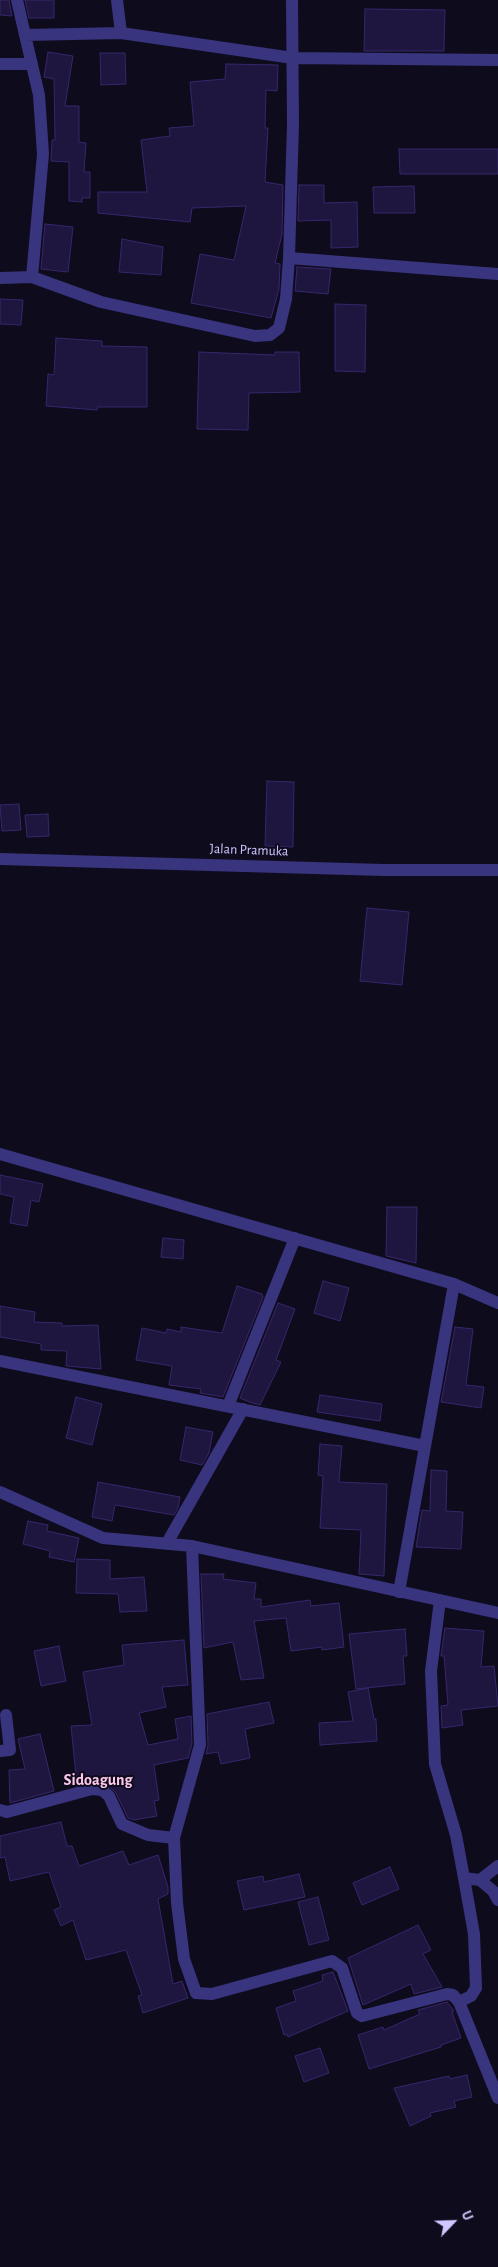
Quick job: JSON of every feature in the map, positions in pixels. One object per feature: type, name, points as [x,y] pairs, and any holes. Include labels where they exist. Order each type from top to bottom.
[{"type":"street","points":[[17,0],[39,95],[43,154],[32,277]]},
{"type":"street","points":[[117,0],[121,33]]},
{"type":"street","points":[[0,278],[32,277],[101,302],[256,336],[270,335],[279,328],[286,299],[289,258],[293,58],[292,0]]},
{"type":"street","points":[[25,35],[121,33],[293,58],[498,60]]},
{"type":"street","points":[[0,64],[32,64]]},
{"type":"street","points":[[289,258],[498,274]]},
{"type":"street","name":"Jalan Pramuka","points":[[0,859],[382,870],[498,870]]},
{"type":"street","points":[[0,1154],[454,1284],[498,1303]]},
{"type":"street","points":[[228,1406],[295,1238]]},
{"type":"street","points":[[399,1592],[454,1284]]},
{"type":"street","points":[[0,1361],[425,1446]]},
{"type":"street","points":[[167,1544],[243,1409]]},
{"type":"street","points":[[0,1492],[103,1538],[192,1546],[498,1613]]},
{"type":"street","points":[[192,1546],[200,1745],[174,1838],[177,1903],[184,1959],[196,1993],[212,1994],[332,1961],[342,1968],[356,2013],[362,2016],[447,1994],[453,1995],[459,2002],[498,2098]]},
{"type":"street","points":[[440,1600],[431,1672],[436,1764],[456,1834],[474,1934],[476,1988],[471,1996],[459,2002]]},
{"type":"street","points":[[0,1751],[10,1750],[6,1715]]},
{"type":"street","points":[[0,1810],[7,1812],[92,1789],[102,1790],[109,1796],[122,1824],[148,1835],[174,1838]]},
{"type":"street","points":[[480,1880],[498,1866]]},
{"type":"street","points":[[464,1878],[480,1880],[493,1891],[498,1900]]},
{"type":"building","points":[[0,0],[9,0],[12,16],[0,15]]},
{"type":"building","points":[[25,0],[54,0],[54,18],[29,18]]},
{"type":"building","points":[[365,9],[445,10],[444,51],[364,51]]},
{"type":"building","points":[[48,52],[73,56],[65,106],[79,106],[79,142],[86,143],[84,172],[90,172],[90,198],[82,198],[82,202],[69,201],[69,162],[51,161],[52,140],[55,140],[54,79],[44,77]]},
{"type":"building","points":[[100,53],[125,53],[126,84],[101,85]]},
{"type":"building","points":[[226,64],[278,65],[277,91],[266,90],[265,128],[268,128],[265,182],[283,185],[282,234],[275,263],[280,264],[279,289],[271,318],[191,303],[200,254],[234,260],[246,206],[192,208],[190,222],[98,213],[98,192],[147,192],[141,140],[170,136],[169,128],[194,126],[190,82],[225,79]]},
{"type":"building","points":[[399,149],[498,149],[498,174],[400,174]]},
{"type":"building","points":[[299,185],[324,185],[324,203],[357,202],[358,247],[331,248],[331,220],[298,221]]},
{"type":"building","points":[[414,186],[415,213],[374,213],[373,187]]},
{"type":"building","points":[[45,224],[73,227],[68,272],[41,269]]},
{"type":"building","points":[[122,239],[163,247],[161,275],[119,272]]},
{"type":"building","points":[[297,267],[331,269],[328,294],[295,291]]},
{"type":"building","points":[[0,299],[23,300],[21,325],[0,324]]},
{"type":"building","points":[[335,304],[366,305],[365,372],[335,371]]},
{"type":"building","points":[[56,338],[102,341],[102,346],[147,347],[147,407],[98,407],[97,410],[46,406],[48,374],[54,375]]},
{"type":"building","points":[[199,352],[275,355],[275,352],[299,352],[300,392],[249,393],[248,430],[197,429]]},
{"type":"building","points":[[267,781],[294,782],[293,847],[265,846]]},
{"type":"building","points":[[19,804],[21,830],[2,831],[0,805]]},
{"type":"building","points":[[48,814],[49,836],[27,837],[25,815]]},
{"type":"building","points":[[367,908],[409,912],[402,985],[360,981]]},
{"type":"building","points":[[0,1175],[43,1184],[39,1202],[31,1200],[27,1226],[10,1223],[14,1197],[0,1194]]},
{"type":"building","points":[[387,1207],[417,1207],[416,1263],[386,1256]]},
{"type":"building","points":[[163,1238],[184,1240],[183,1259],[161,1257]]},
{"type":"building","points":[[323,1281],[349,1288],[340,1321],[314,1313]]},
{"type":"building","points":[[237,1286],[262,1294],[263,1297],[223,1397],[200,1393],[201,1389],[169,1385],[172,1366],[136,1360],[142,1328],[166,1333],[167,1329],[181,1332],[181,1327],[222,1333]]},
{"type":"building","points":[[278,1303],[295,1309],[276,1360],[281,1362],[260,1405],[240,1398]]},
{"type":"building","points":[[0,1306],[35,1312],[34,1322],[62,1323],[62,1326],[98,1325],[101,1369],[66,1366],[67,1351],[41,1350],[41,1344],[0,1337]]},
{"type":"building","points":[[455,1327],[473,1329],[466,1385],[484,1387],[481,1408],[441,1402]]},
{"type":"building","points":[[320,1395],[382,1404],[380,1421],[317,1412]]},
{"type":"building","points":[[76,1397],[102,1404],[92,1445],[66,1438]]},
{"type":"building","points":[[186,1427],[213,1432],[209,1453],[202,1465],[180,1460]]},
{"type":"building","points":[[320,1444],[342,1446],[339,1482],[387,1484],[384,1576],[359,1574],[361,1530],[320,1528],[323,1476],[318,1475]]},
{"type":"building","points":[[431,1470],[447,1471],[446,1511],[463,1512],[461,1549],[416,1547],[422,1510],[430,1511]]},
{"type":"building","points":[[98,1482],[180,1497],[178,1508],[174,1515],[115,1505],[112,1521],[92,1517]]},
{"type":"building","points":[[28,1521],[48,1525],[47,1531],[79,1538],[74,1562],[49,1557],[50,1551],[23,1544]]},
{"type":"building","points":[[77,1559],[110,1560],[110,1579],[144,1577],[147,1611],[120,1612],[118,1594],[76,1593]]},
{"type":"building","points":[[201,1574],[224,1574],[223,1579],[256,1583],[254,1599],[261,1599],[261,1607],[310,1600],[311,1606],[339,1603],[344,1647],[322,1650],[322,1647],[291,1651],[286,1618],[254,1621],[264,1678],[241,1680],[233,1642],[204,1648]]},
{"type":"building","points":[[445,1628],[484,1631],[481,1667],[494,1666],[498,1706],[461,1710],[463,1725],[442,1728],[441,1706],[448,1705],[444,1656],[441,1656]]},
{"type":"building","points":[[405,1629],[407,1656],[403,1656],[405,1684],[356,1689],[349,1634]]},
{"type":"building","points":[[184,1640],[188,1685],[162,1687],[166,1707],[139,1713],[148,1745],[178,1739],[175,1719],[191,1716],[192,1744],[188,1758],[154,1765],[159,1800],[154,1801],[157,1816],[134,1820],[128,1818],[116,1793],[107,1784],[92,1781],[77,1785],[71,1726],[92,1725],[83,1672],[124,1665],[122,1645]]},
{"type":"building","points":[[59,1646],[66,1681],[41,1686],[34,1651]]},
{"type":"building","points":[[368,1688],[374,1719],[376,1719],[377,1741],[320,1745],[319,1723],[353,1721],[348,1692]]},
{"type":"building","points":[[269,1702],[274,1723],[245,1729],[250,1758],[221,1764],[218,1752],[206,1754],[208,1745],[207,1714]]},
{"type":"building","points":[[40,1734],[54,1791],[10,1803],[9,1770],[25,1769],[18,1739]]},
{"type":"building","points":[[61,1822],[67,1846],[72,1846],[79,1866],[123,1851],[129,1865],[158,1855],[168,1887],[168,1894],[158,1899],[173,1984],[182,1981],[188,1998],[143,2013],[138,1996],[142,1995],[126,1950],[86,1960],[73,1920],[61,1926],[54,1910],[61,1907],[49,1872],[10,1881],[5,1857],[0,1858],[0,1836]]},
{"type":"building","points":[[390,1867],[399,1889],[362,1905],[353,1883]]},
{"type":"building","points":[[299,1874],[305,1897],[244,1910],[237,1881],[263,1876],[264,1882]]},
{"type":"building","points":[[318,1897],[329,1940],[309,1945],[298,1902]]},
{"type":"building","points":[[418,1925],[431,1950],[423,1954],[442,1987],[414,1994],[411,1984],[363,2005],[348,1958]]},
{"type":"building","points":[[333,1972],[348,2011],[288,2037],[287,2034],[284,2035],[276,2008],[296,2001],[293,1991],[323,1981],[322,1975]]},
{"type":"building","points":[[447,2002],[454,2011],[452,2012],[461,2038],[441,2045],[441,2047],[369,2069],[358,2035],[383,2027],[384,2030],[420,2014],[418,2010]]},
{"type":"building","points":[[320,2048],[329,2073],[304,2082],[295,2056]]},
{"type":"building","points":[[467,2075],[472,2097],[454,2101],[456,2107],[430,2113],[431,2116],[410,2126],[394,2088],[449,2076],[450,2079]]},
{"type":"district","name":"Sidoagung","points":[[98,1780]]}]
